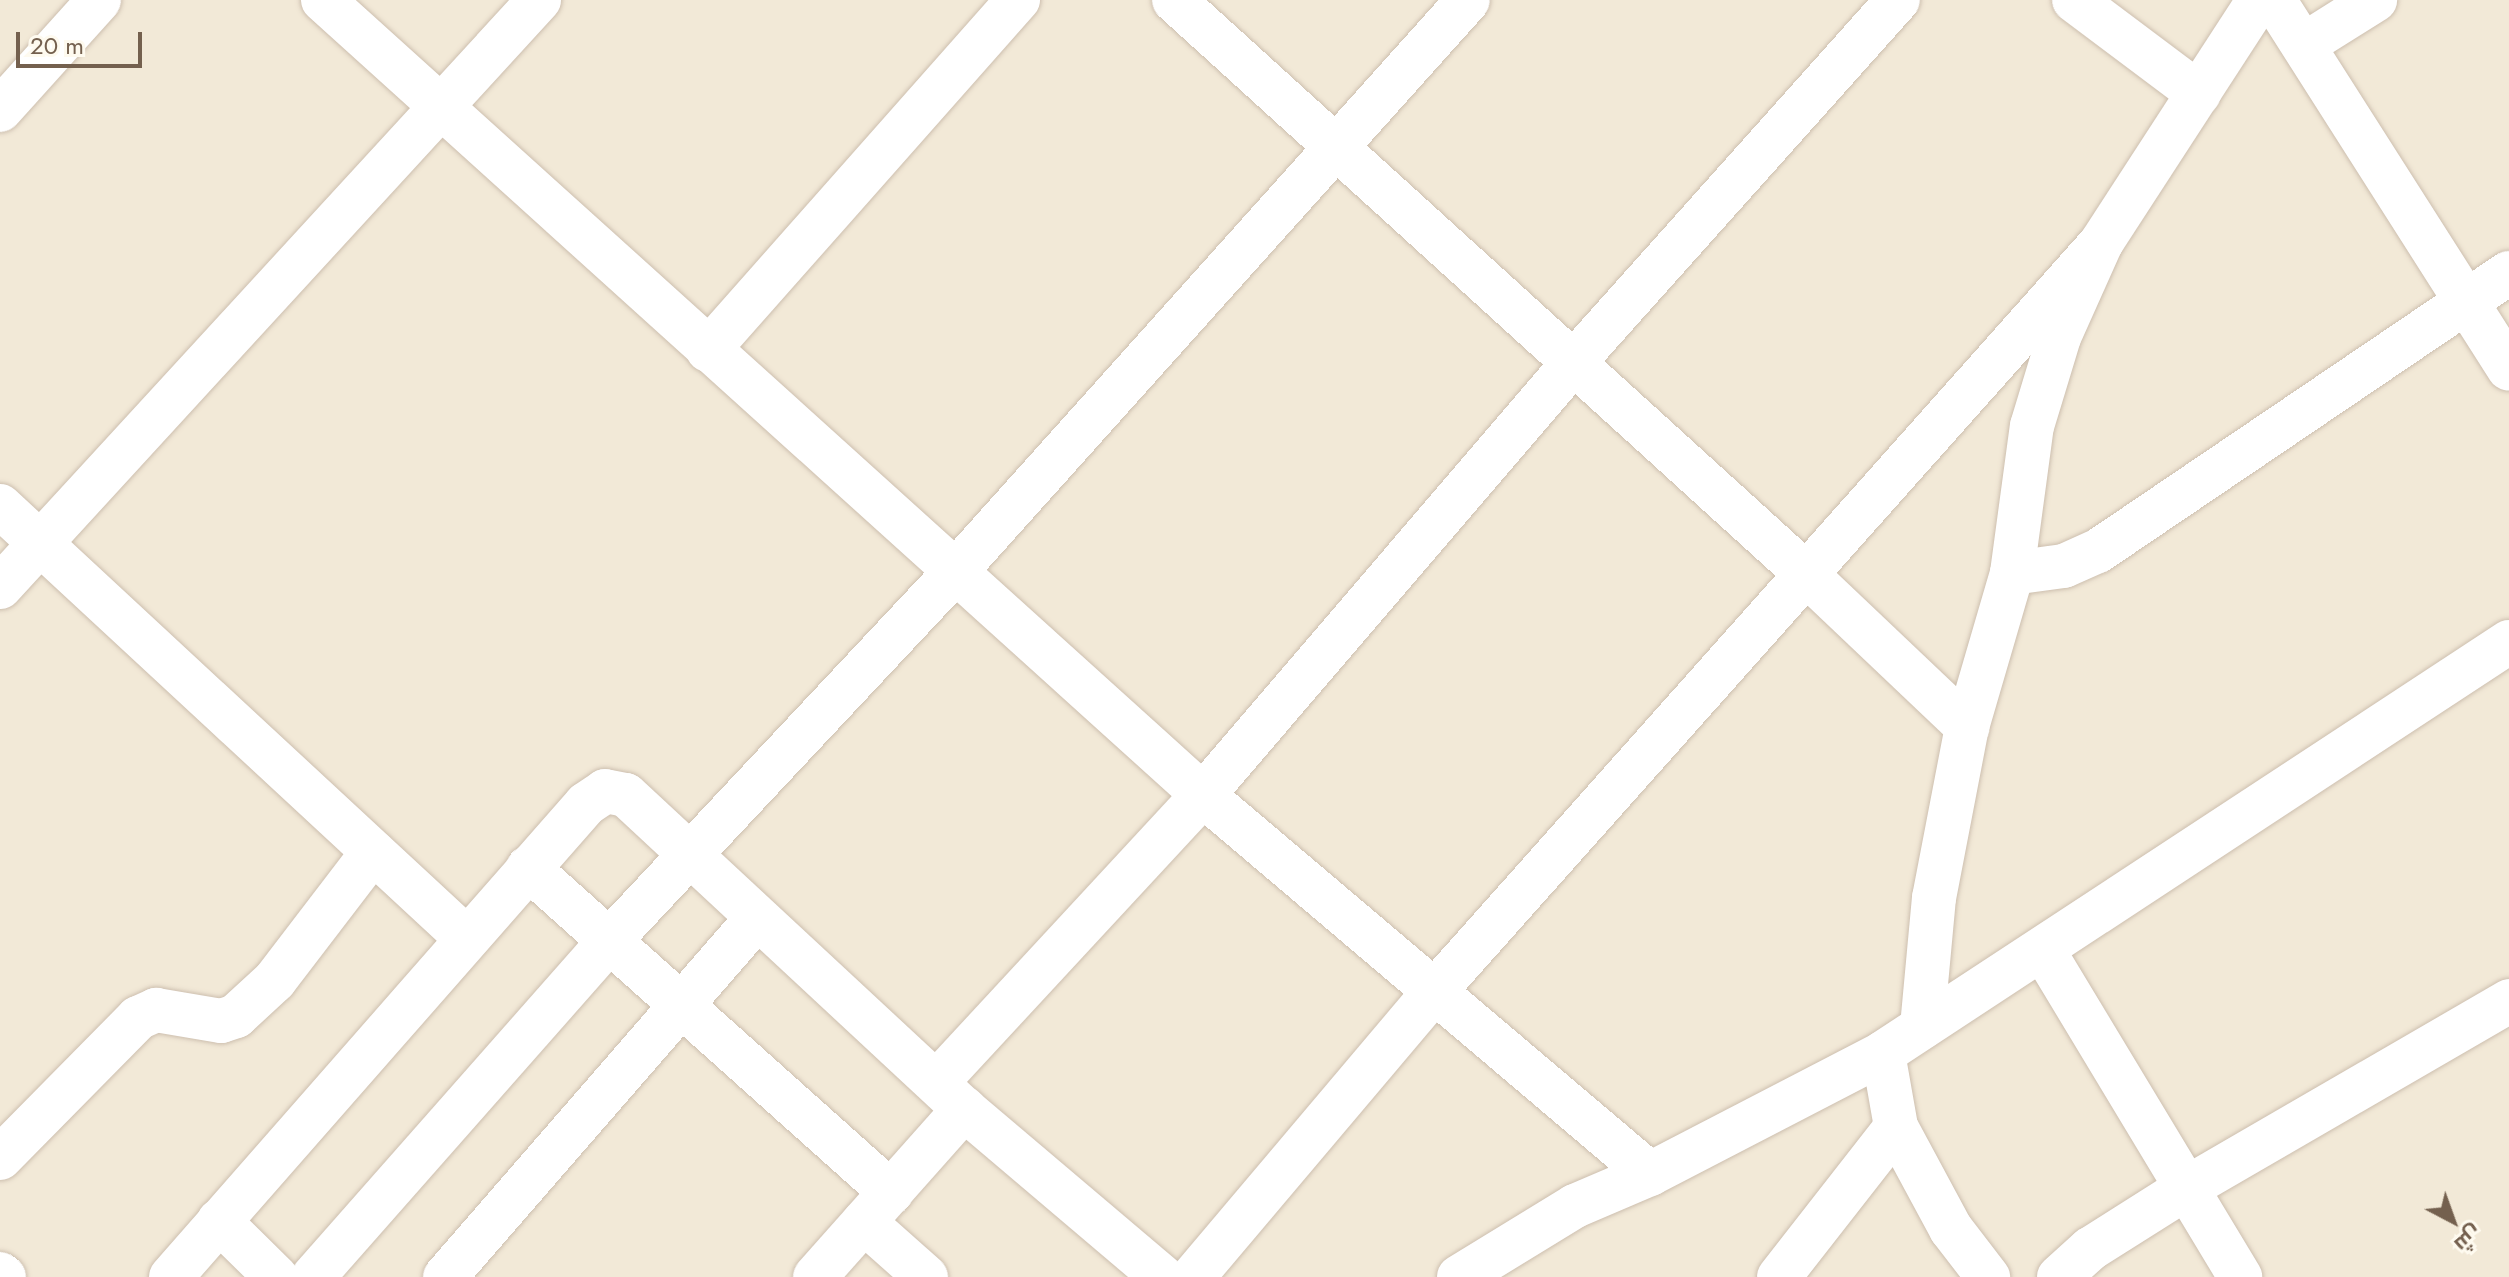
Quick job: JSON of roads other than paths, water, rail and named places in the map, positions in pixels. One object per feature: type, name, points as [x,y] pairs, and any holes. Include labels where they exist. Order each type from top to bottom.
[{"type":"street","points":[[0,110],[99,0]]},
{"type":"street","points":[[323,0],[1203,795],[1650,1174]]},
{"type":"street","points":[[0,587],[539,0]]},
{"type":"street","points":[[708,350],[1018,0]]},
{"type":"street","points":[[1174,0],[1805,573],[1967,727]]},
{"type":"street","points":[[313,1277],[611,939],[955,572],[1468,0]]},
{"type":"street","points":[[815,1277],[877,1207],[950,1096],[1203,795],[1574,362],[1898,0]]},
{"type":"street","points":[[2074,0],[2199,94]]},
{"type":"street","points":[[1193,1277],[1434,992],[2101,243],[2259,0]]},
{"type":"street","points":[[2274,0],[2305,44],[2509,369]]},
{"type":"street","points":[[2305,44],[2375,0]]},
{"type":"street","points":[[1922,1027],[1934,898],[1967,727],[2012,573],[2032,426],[2059,337],[2101,243]]},
{"type":"street","points":[[2012,573],[2064,566],[2098,551],[2509,273]]},
{"type":"street","points":[[0,506],[466,938]]},
{"type":"street","points":[[1459,1277],[1575,1206],[1650,1174],[1883,1053],[2509,642]]},
{"type":"street","points":[[171,1277],[528,868],[586,804],[605,791],[626,795],[950,1096],[1162,1277]]},
{"type":"street","points":[[0,1158],[138,1018],[156,1010],[221,1021],[236,1016],[275,980],[373,852]]},
{"type":"street","points":[[528,868],[684,1002],[877,1207],[926,1277]]},
{"type":"street","points":[[445,1277],[757,918]]},
{"type":"street","points":[[2043,950],[2240,1277]]},
{"type":"street","points":[[2059,1277],[2090,1249],[2185,1189],[2509,1001]]},
{"type":"street","points":[[1883,1053],[1896,1127],[1951,1229],[1988,1277]]},
{"type":"street","points":[[1779,1277],[1896,1127]]},
{"type":"street","points":[[219,1221],[276,1277]]}]
